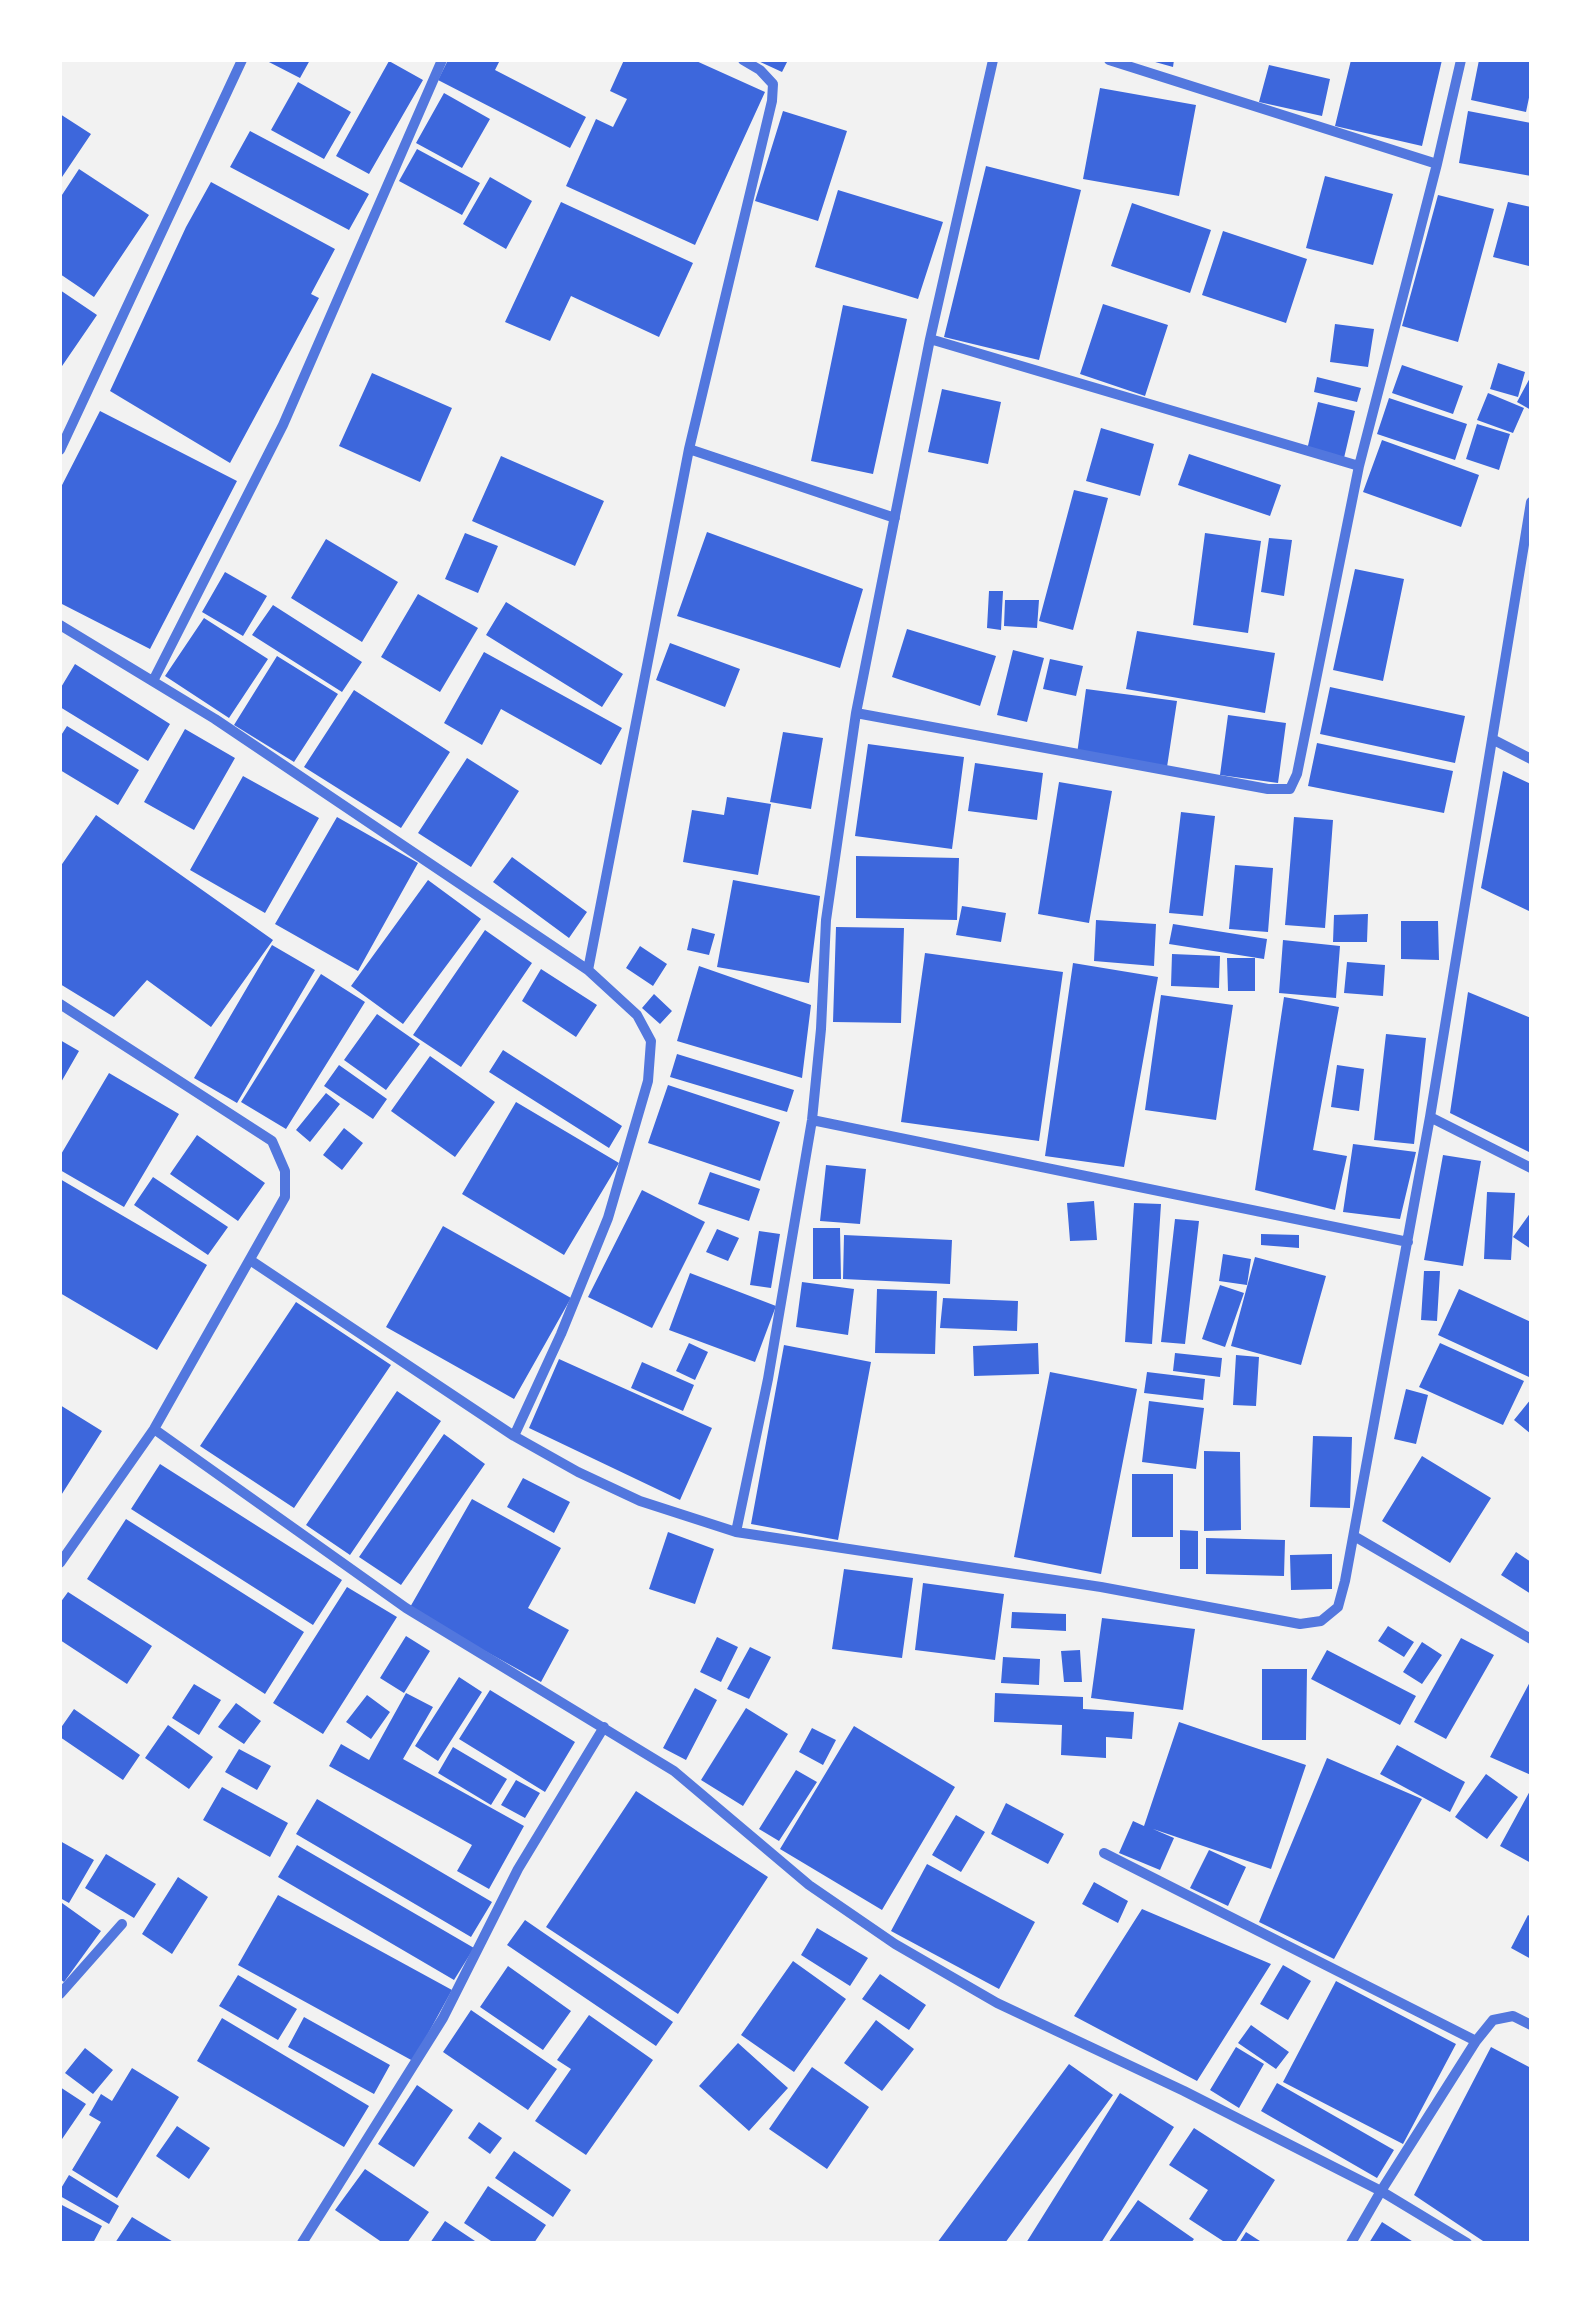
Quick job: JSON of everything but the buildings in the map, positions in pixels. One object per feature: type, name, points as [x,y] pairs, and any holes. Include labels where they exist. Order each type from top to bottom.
[{"type":"street","points":[[60,450],[242,60]]},
{"type":"street","points":[[153,681],[283,425],[442,60]]},
{"type":"street","points":[[588,970],[689,449],[772,101],[773,84],[743,60]]},
{"type":"street","points":[[736,1532],[768,1379],[812,1120],[826,920],[856,714],[930,339],[992,60]]},
{"type":"street","points":[[1109,60],[1438,164]]},
{"type":"street","points":[[856,714],[1268,789],[1290,788],[1297,774],[1359,466],[1438,164],[1461,60]]},
{"type":"street","points":[[930,339],[1359,466]]},
{"type":"street","points":[[689,449],[895,518]]},
{"type":"street","points":[[250,1260],[514,1436],[640,1501],[736,1532],[1101,1586],[1300,1624],[1322,1622],[1338,1607],[1354,1536],[1430,1117],[1531,502]]},
{"type":"street","points":[[60,625],[215,719],[588,970],[637,1016],[650,1041],[648,1081],[608,1218],[514,1436]]},
{"type":"street","points":[[1492,739],[1531,759]]},
{"type":"street","points":[[60,1004],[272,1141],[285,1171],[285,1196],[154,1429],[60,1562]]},
{"type":"street","points":[[1430,1117],[1531,1168]]},
{"type":"street","points":[[812,1120],[1408,1242]]},
{"type":"street","points":[[154,1429],[406,1608],[674,1771],[809,1885],[895,1944],[997,2002],[1381,2191],[1467,2243]]},
{"type":"street","points":[[1354,1536],[1531,1639]]},
{"type":"street","points":[[302,2243],[444,2018],[518,1869],[604,1728]]},
{"type":"street","points":[[1104,1852],[1476,2041]]},
{"type":"street","points":[[60,1994],[122,1924]]},
{"type":"street","points":[[1351,2243],[1492,2020],[1513,2016],[1531,2025]]}]
